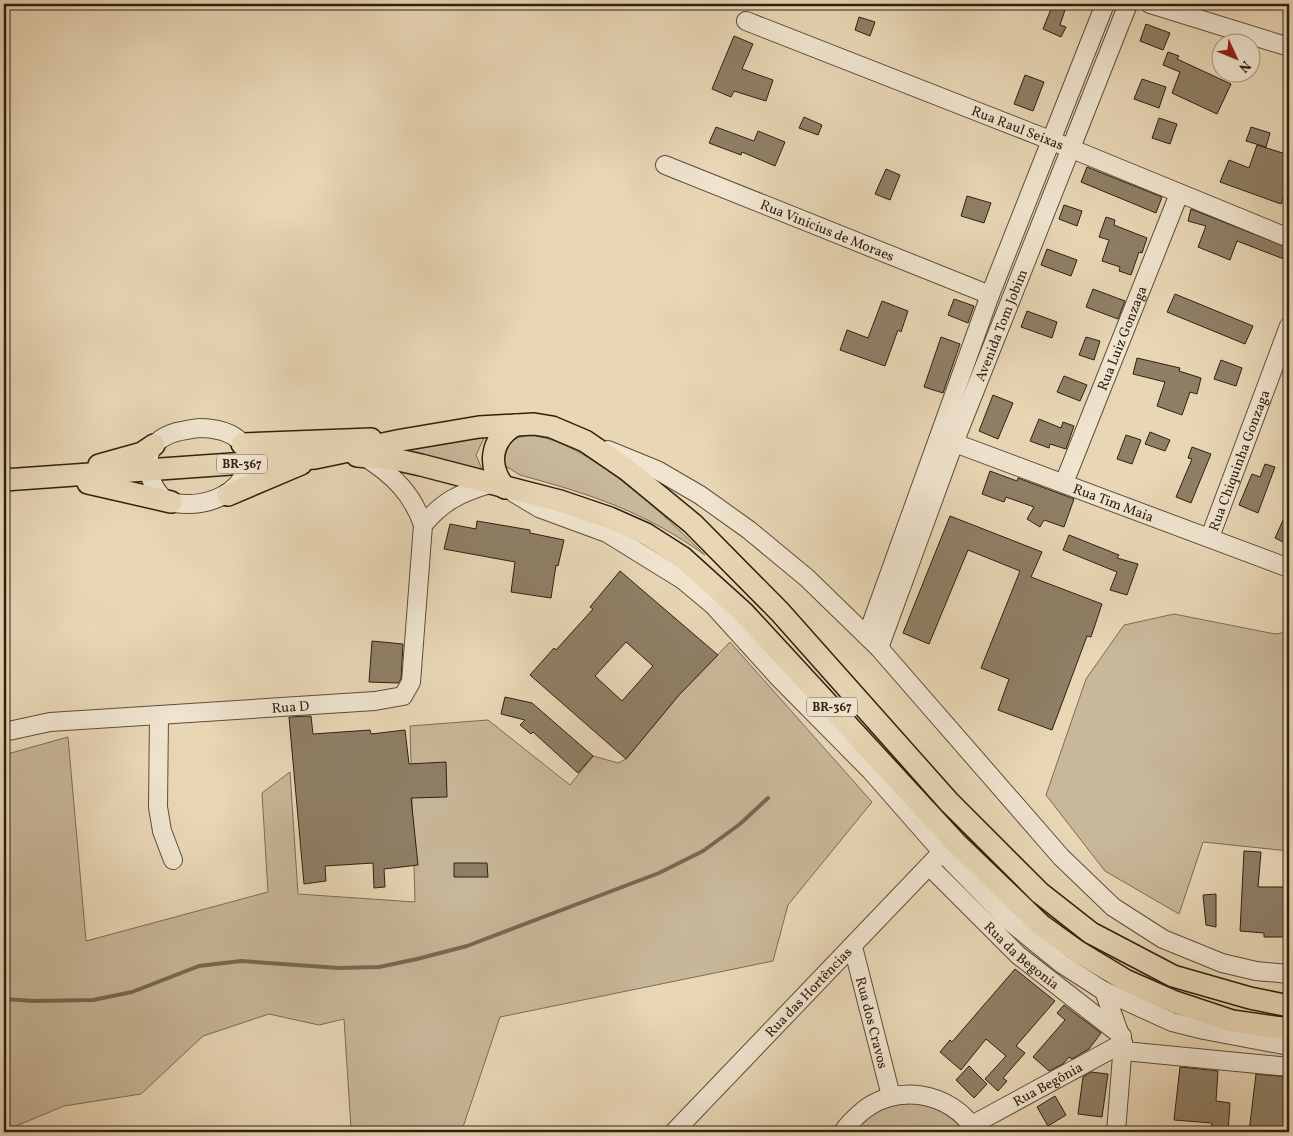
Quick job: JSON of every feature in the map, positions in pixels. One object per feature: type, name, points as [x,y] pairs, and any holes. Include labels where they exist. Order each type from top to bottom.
[{"type":"main road","name":"BR-367","points":[[4,480],[315,458],[337,455],[402,440],[479,427],[515,425],[552,427],[585,441],[660,495],[736,566],[780,612],[956,809],[1040,893],[1091,933],[1173,976],[1250,998],[1289,1006]]},
{"type":"main road","points":[[498,486],[492,459],[498,439],[515,425]]},
{"type":"main road","points":[[242,444],[348,438],[402,440]]},
{"type":"main road","points":[[53,477],[142,453],[154,444]]},
{"type":"main road","name":"BR-367","points":[[337,455],[421,464],[560,501],[610,518],[646,534],[682,556],[744,613],[957,844],[1040,925],[1077,951],[1125,980],[1175,1002],[1232,1021],[1289,1029]]},
{"type":"main road","points":[[228,495],[315,458]]},
{"type":"main road","points":[[53,477],[110,486],[171,502]]},
{"type":"main road","points":[[805,677],[850,749]]},
{"type":"street","name":"Avenida Tom Jobim","points":[[873,642],[946,440],[988,300],[1105,4]]},
{"type":"street","name":"Avenida Tom Jobim","points":[[946,440],[1006,313],[1128,4]]},
{"type":"street","points":[[1150,4],[1289,47]]},
{"type":"street","name":"Rua Raul Seixas","points":[[746,21],[1072,148],[1289,238]]},
{"type":"street","points":[[1093,34],[1113,41]]},
{"type":"street","name":"Rua Vinicius de Moraes","points":[[665,165],[988,300],[1006,313]]},
{"type":"street","name":"Rua Luiz Gonzaga","points":[[1064,483],[1179,194]]},
{"type":"street","name":"Rua Chiquinha Gonzaga","points":[[1210,537],[1289,326]]},
{"type":"street","points":[[199,428],[217,430],[231,435],[242,444],[247,453],[247,472],[242,481],[228,495],[209,500],[171,502],[155,486],[148,471],[150,452],[154,444],[164,437],[179,431],[199,428]]},
{"type":"street","name":"Rua Tim Maia","points":[[946,440],[1289,568]]},
{"type":"street","points":[[585,441],[657,470],[700,495],[749,530],[806,578],[873,642],[1061,857],[1113,908],[1164,939],[1222,963],[1256,971],[1289,974]]},
{"type":"street","name":"Rua D","points":[[4,732],[50,722],[376,701],[403,696],[411,682],[423,525],[417,507],[407,491],[394,478],[365,457]]},
{"type":"street","points":[[423,525],[436,510],[452,498],[498,486],[539,508],[607,533],[683,580],[733,625],[779,678],[850,749],[942,852],[1008,920],[1035,944],[1104,991],[1172,1022],[1289,1046]]},
{"type":"street","points":[[159,715],[158,807],[162,831],[173,860]]},
{"type":"street","name":"Rua das Hortências","points":[[674,1132],[942,852]]},
{"type":"street","name":"Rua da Begonia","points":[[929,866],[1018,955],[1123,1043]]},
{"type":"street","name":"Rua dos Cravos","points":[[853,947],[892,1096]]},
{"type":"street","points":[[1104,991],[1123,1043],[1116,1132]]},
{"type":"street","points":[[1123,1043],[1289,1067]]},
{"type":"street","name":"Rua Begônia","points":[[974,1129],[1123,1043]]},
{"type":"street","points":[[843,1132],[846,1126],[866,1107],[892,1096],[921,1095],[936,1098],[962,1114],[974,1129]]},
{"type":"shaded area","points":[[529,435],[552,440],[575,450],[600,465],[647,501],[705,555],[660,527],[617,506],[520,475],[504,465],[509,444],[517,438]]},
{"type":"shaded area","points":[[485,436],[476,455],[483,472],[402,449]]},
{"type":"shaded area","points":[[1174,614],[1275,634],[1289,632],[1289,851],[1203,842],[1179,914],[1105,871],[1046,795],[1086,679],[1124,625]]},
{"type":"shaded area","points":[[730,642],[872,802],[788,905],[773,961],[500,1017],[462,1130],[351,1128],[344,1019],[319,1025],[269,1014],[203,1036],[141,1094],[64,1106],[4,1131],[4,755],[68,737],[86,941],[268,892],[262,793],[290,772],[298,894],[415,902],[410,726],[488,720],[570,785],[593,756],[618,763],[626,759],[679,695]]},
{"type":"shaded area","points":[[900,1103],[919,1104],[936,1109],[951,1118],[965,1132],[853,1132],[874,1114]]},
{"type":"building","points":[[1053,4],[1067,4],[1060,25],[1066,27],[1061,37],[1043,29]]},
{"type":"building","points":[[859,17],[875,22],[870,36],[855,30]]},
{"type":"building","points":[[1146,24],[1170,33],[1163,50],[1140,41]]},
{"type":"building","points":[[734,36],[753,44],[742,69],[773,80],[766,101],[734,91],[731,97],[712,89]]},
{"type":"building","points":[[1168,52],[1179,56],[1177,59],[1210,74],[1210,82],[1227,82],[1231,84],[1217,114],[1172,93],[1180,72],[1163,65]]},
{"type":"building","points":[[1025,75],[1044,82],[1033,111],[1014,104]]},
{"type":"building","points":[[1142,79],[1166,87],[1159,108],[1134,99]]},
{"type":"building","points":[[804,117],[822,125],[818,135],[799,128]]},
{"type":"building","points":[[1159,118],[1177,124],[1170,144],[1152,138]]},
{"type":"building","points":[[716,127],[754,141],[758,131],[785,142],[775,166],[742,152],[741,155],[709,143]]},
{"type":"building","points":[[1251,127],[1270,133],[1266,147],[1246,141]]},
{"type":"building","points":[[1257,145],[1289,155],[1289,182],[1281,204],[1220,182],[1229,160],[1249,168]]},
{"type":"building","points":[[1087,167],[1162,197],[1156,213],[1081,182]]},
{"type":"building","points":[[886,169],[900,175],[890,200],[875,194]]},
{"type":"building","points":[[967,196],[991,203],[984,223],[961,216]]},
{"type":"building","points":[[1064,205],[1082,211],[1077,226],[1059,219]]},
{"type":"building","points":[[1191,209],[1289,248],[1289,261],[1237,241],[1230,260],[1198,247],[1206,226],[1188,221]]},
{"type":"building","points":[[1106,217],[1115,220],[1114,225],[1147,238],[1142,253],[1139,252],[1131,275],[1119,271],[1120,267],[1102,261],[1109,240],[1099,237]]},
{"type":"building","points":[[1047,249],[1077,260],[1071,276],[1041,265]]},
{"type":"building","points":[[1093,289],[1125,301],[1118,319],[1086,307]]},
{"type":"building","points":[[1175,294],[1253,326],[1245,344],[1167,312]]},
{"type":"building","points":[[954,299],[974,306],[968,323],[948,315]]},
{"type":"building","points":[[882,301],[908,311],[901,332],[898,330],[885,366],[840,350],[847,330],[868,338]]},
{"type":"building","points":[[1027,311],[1057,322],[1052,338],[1021,327]]},
{"type":"building","points":[[941,337],[960,344],[943,393],[924,387]]},
{"type":"building","points":[[1086,337],[1100,341],[1094,360],[1079,355]]},
{"type":"building","points":[[1137,358],[1180,368],[1179,371],[1201,378],[1197,394],[1190,392],[1182,415],[1157,406],[1165,382],[1133,374]]},
{"type":"building","points":[[1221,360],[1242,368],[1236,386],[1214,379]]},
{"type":"building","points":[[1064,376],[1087,385],[1080,401],[1057,392]]},
{"type":"building","points":[[993,395],[1013,403],[998,439],[979,431]]},
{"type":"building","points":[[1039,419],[1061,428],[1063,422],[1074,426],[1066,449],[1050,444],[1049,448],[1030,441]]},
{"type":"building","points":[[1150,432],[1170,440],[1165,451],[1145,444]]},
{"type":"building","points":[[1126,435],[1141,440],[1132,464],[1117,459]]},
{"type":"building","points":[[1192,447],[1211,454],[1191,503],[1176,497],[1192,459],[1188,458]]},
{"type":"building","points":[[1265,464],[1275,467],[1258,513],[1239,505],[1252,474],[1260,477]]},
{"type":"building","points":[[990,471],[1017,481],[1018,478],[1074,499],[1064,527],[1044,520],[1040,527],[1027,519],[1034,507],[1006,497],[1004,502],[982,494]]},
{"type":"building","points":[[1289,507],[1289,545],[1275,538]]},
{"type":"building","points":[[950,516],[1042,552],[1031,577],[1102,604],[1091,637],[1087,636],[1052,730],[998,710],[1009,679],[981,668],[1020,571],[968,550],[929,644],[903,633]]},
{"type":"building","points":[[477,521],[530,530],[530,533],[564,540],[558,566],[556,565],[551,598],[511,592],[515,562],[444,549],[450,524],[476,529]]},
{"type":"building","points":[[1069,535],[1119,555],[1117,558],[1138,564],[1127,595],[1110,590],[1117,572],[1063,550]]},
{"type":"building","points":[[620,571],[718,655],[679,695],[626,759],[530,675],[554,648],[556,650],[593,609],[590,607]],"holes":[[[626,642],[653,666],[622,701],[595,676]]]},
{"type":"building","points":[[372,641],[403,644],[401,679],[398,683],[369,682]]},
{"type":"building","points":[[505,697],[532,703],[593,756],[578,773],[533,732],[531,734],[520,725],[525,720],[501,714]]},
{"type":"building","points":[[311,716],[313,734],[370,730],[371,734],[405,730],[409,764],[446,762],[447,797],[411,798],[418,865],[384,869],[385,887],[374,888],[373,863],[325,866],[326,881],[304,884],[289,717]]},
{"type":"building","points":[[1244,851],[1261,852],[1258,887],[1284,887],[1285,920],[1289,920],[1289,937],[1264,937],[1264,933],[1240,931]]},
{"type":"building","points":[[454,863],[487,863],[488,877],[454,877]]},
{"type":"building","points":[[1216,894],[1216,927],[1206,925],[1203,895]]},
{"type":"building","points":[[1015,969],[1055,1001],[1016,1046],[1025,1053],[1003,1078],[1007,1081],[998,1091],[985,1079],[1006,1056],[986,1039],[961,1070],[940,1052],[950,1040],[952,1042]]},
{"type":"building","points":[[1064,1005],[1101,1033],[1089,1049],[1072,1059],[1069,1057],[1063,1064],[1049,1071],[1033,1057],[1065,1020],[1057,1013]]},
{"type":"building","points":[[969,1066],[987,1084],[974,1098],[956,1080]]},
{"type":"building","points":[[1180,1067],[1218,1071],[1216,1101],[1230,1103],[1228,1132],[1211,1132],[1212,1123],[1174,1120]]},
{"type":"building","points":[[1091,1072],[1108,1074],[1102,1117],[1078,1114],[1083,1077]]},
{"type":"building","points":[[1256,1074],[1289,1077],[1289,1132],[1249,1132]]},
{"type":"building","points":[[1055,1096],[1066,1115],[1048,1126],[1037,1107]]},
{"type":"waterway","points":[[4,999],[34,1001],[93,1000],[132,992],[199,966],[241,961],[339,968],[379,967],[467,946],[659,873],[703,851],[740,824],[768,798]]}]
